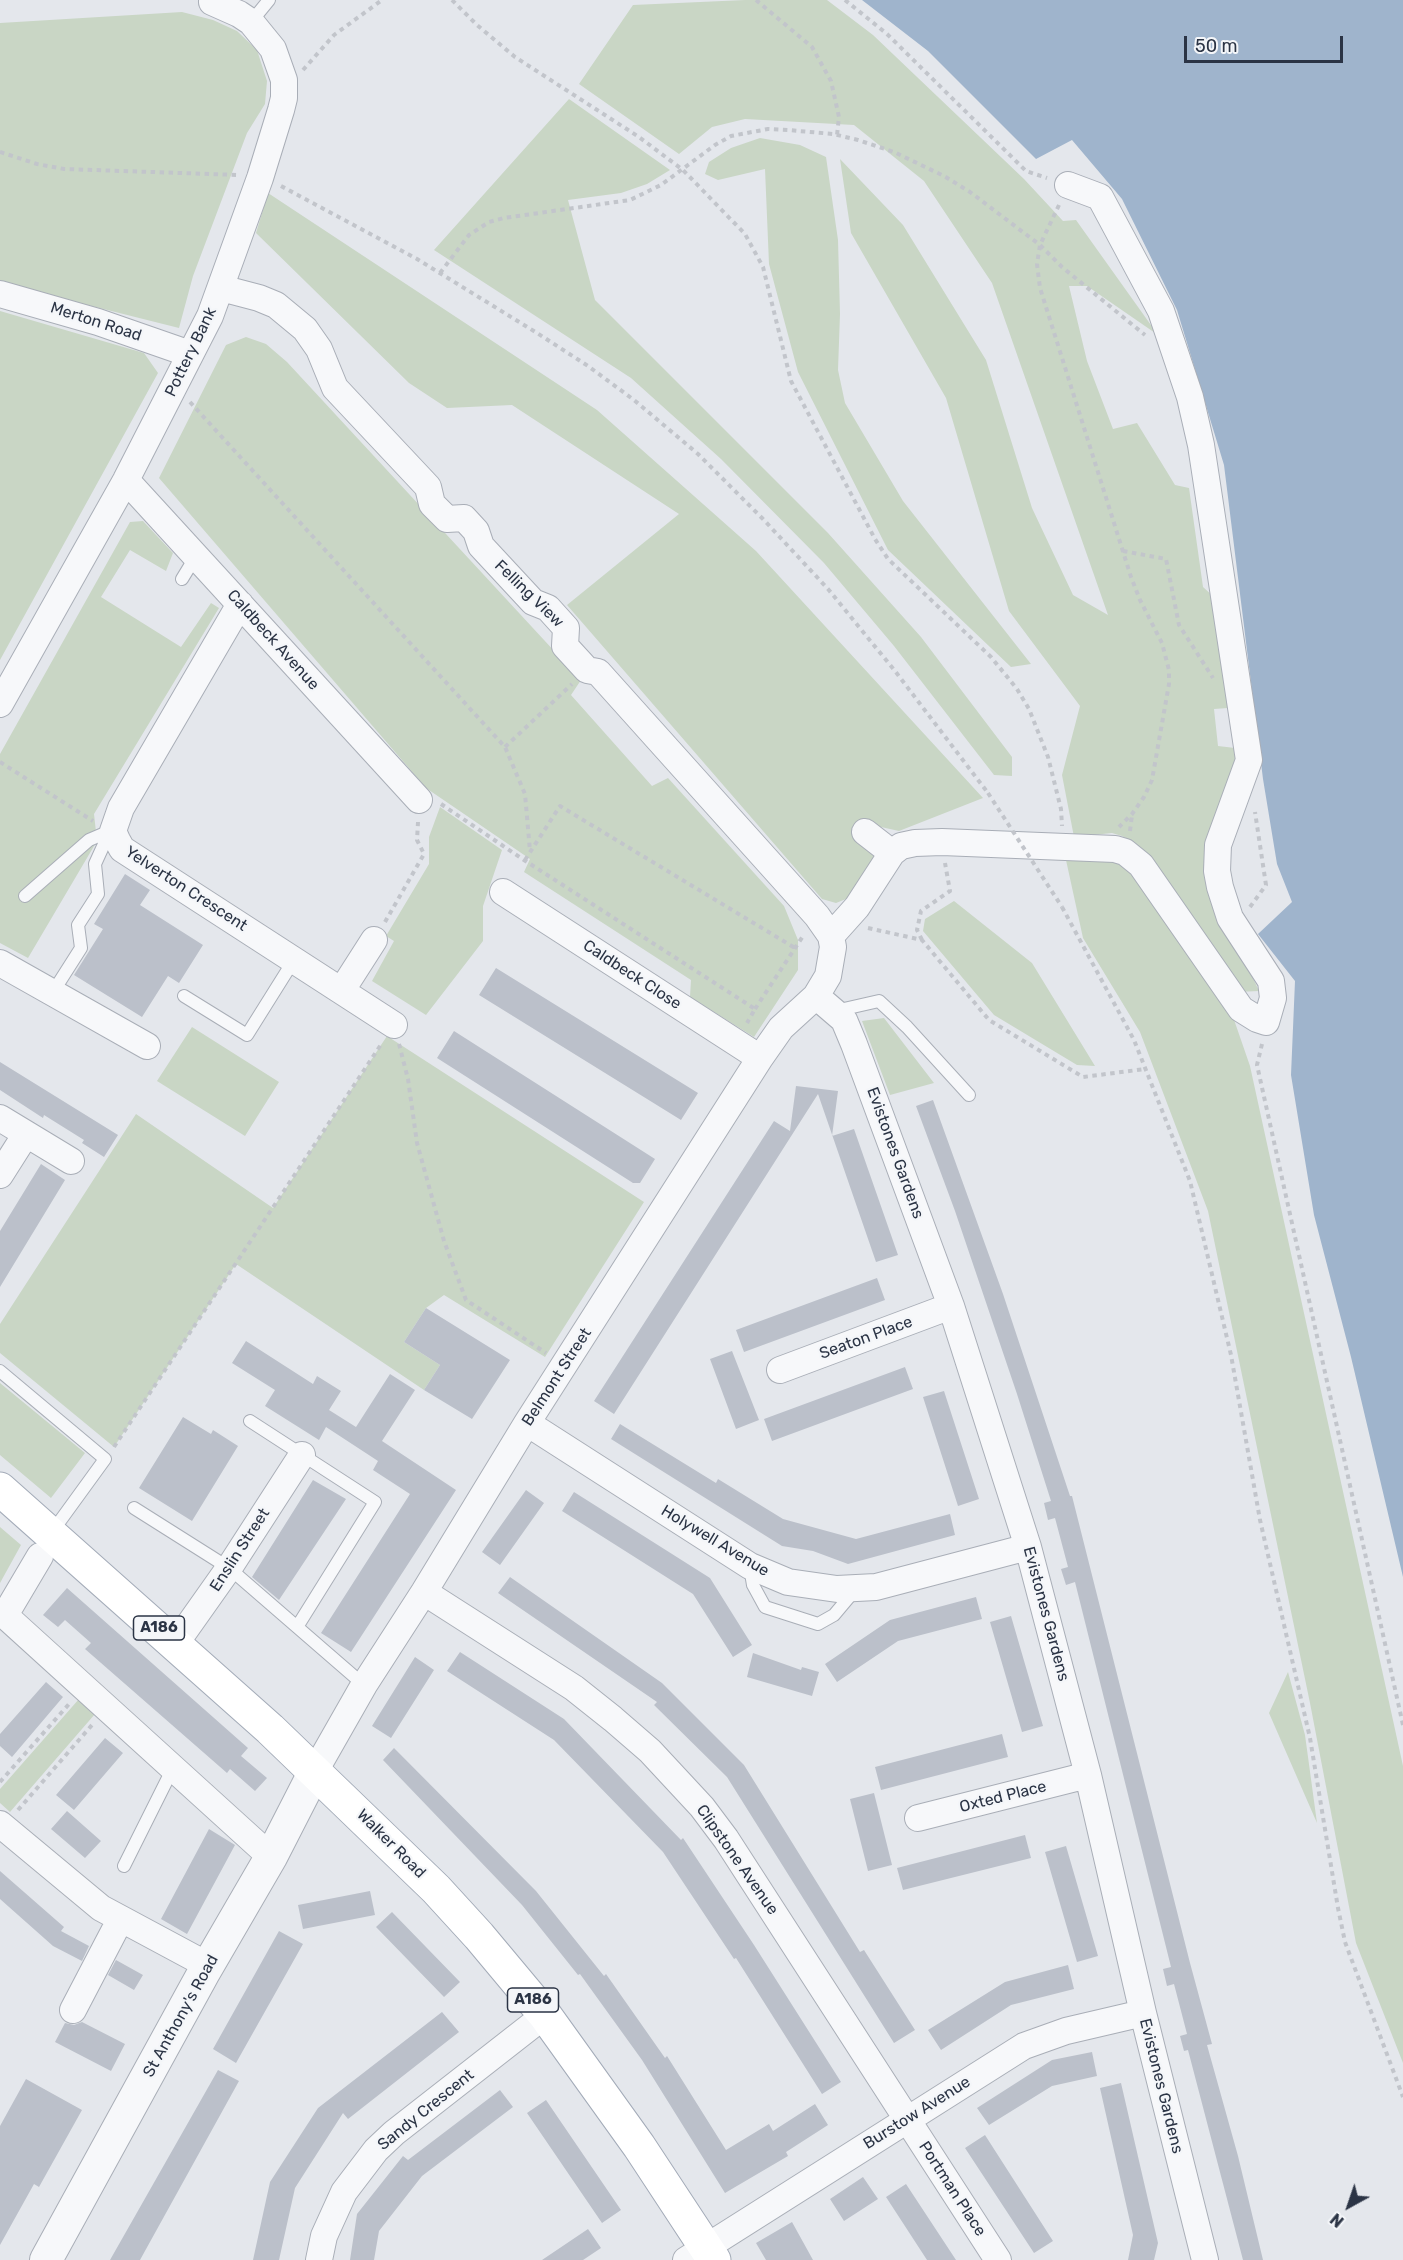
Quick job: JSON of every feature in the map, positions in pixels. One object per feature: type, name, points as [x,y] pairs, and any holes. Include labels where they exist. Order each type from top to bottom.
[{"type":"main road","name":"Walker Road","points":[[0,1489],[46,1545],[176,1643],[315,1771],[436,1889],[493,1952],[545,2015],[589,2074],[702,2256]]},
{"type":"street","name":"Pottery Bank","points":[[1,700],[126,480],[175,386],[221,288],[260,178],[284,98],[284,80],[276,57],[262,32],[251,22],[212,2]]},
{"type":"street","points":[[825,1003],[833,947],[831,925],[857,907],[892,853],[901,846],[942,842],[1063,849],[1115,849],[1134,858],[1141,865],[1241,1008],[1266,1022],[1273,998],[1271,981],[1235,927],[1225,905],[1216,859],[1222,832],[1248,767],[1201,445],[1190,397],[1161,311],[1100,197],[1068,185]]},
{"type":"street","name":"Felling View","points":[[221,288],[276,305],[305,329],[319,349],[335,388],[428,487],[432,504],[447,519],[464,518],[477,531],[481,546],[533,602],[548,608],[566,628],[565,646],[587,670],[598,672],[831,925]]},
{"type":"street","name":"Merton Road","points":[[0,294],[98,322],[190,354]]},
{"type":"street","name":"Caldbeck Avenue","points":[[126,480],[419,800]]},
{"type":"street","name":"Yelverton Crescent","points":[[240,604],[121,808],[112,831],[122,849],[394,1025]]},
{"type":"street","points":[[865,832],[892,853]]},
{"type":"street","name":"Caldbeck Close","points":[[503,892],[760,1058]]},
{"type":"street","points":[[342,990],[374,940]]},
{"type":"street","points":[[0,963],[147,1046]]},
{"type":"street","name":"Belmont Street","points":[[315,1771],[364,1685],[424,1592],[527,1423],[760,1058],[781,1028],[825,1003]]},
{"type":"street","name":"Evistones Gardens","points":[[825,1003],[844,1020],[854,1044],[951,1306],[1028,1547],[1088,1775],[1143,2013],[1204,2260]]},
{"type":"street","points":[[0,1118],[71,1161]]},
{"type":"street","points":[[0,1175],[26,1134]]},
{"type":"street","name":"Seaton Place","points":[[780,1370],[951,1306]]},
{"type":"street","name":"Holywell Avenue","points":[[527,1423],[750,1566],[788,1582],[837,1589],[856,1588],[901,1581],[1028,1547]]},
{"type":"street","name":"Enslin Street","points":[[176,1643],[229,1568],[302,1455]]},
{"type":"street","points":[[46,1545],[2,1613],[271,1857]]},
{"type":"street","name":"Clipstone Avenue","points":[[424,1592],[574,1688],[613,1719],[678,1779],[726,1839],[907,2119]]},
{"type":"street","name":"St Anthony's Road","points":[[46,2260],[271,1857],[315,1771]]},
{"type":"street","name":"Oxted Place","points":[[918,1818],[1088,1775]]},
{"type":"street","points":[[2,1825],[86,1896],[120,1920],[209,1966]]},
{"type":"street","points":[[73,2010],[120,1920]]},
{"type":"street","name":"Burstow Avenue","points":[[702,2256],[907,2119],[1023,2046],[1065,2031],[1143,2013]]},
{"type":"street","name":"Sandy Crescent","points":[[318,2260],[324,2236],[344,2192],[376,2150],[394,2133],[545,2015]]},
{"type":"street","name":"Portman Place","points":[[907,2119],[998,2260]]},
{"type":"lane","points":[[251,22],[270,0]]},
{"type":"lane","points":[[182,579],[196,556]]},
{"type":"lane","points":[[25,896],[88,840],[112,831]]},
{"type":"lane","points":[[53,992],[81,948],[78,925],[98,894],[95,864],[112,831]]},
{"type":"lane","points":[[184,996],[247,1035],[294,960]]},
{"type":"lane","points":[[825,1003],[879,1001],[907,1027],[969,1095]]},
{"type":"lane","points":[[0,1371],[105,1459],[46,1545]]},
{"type":"lane","points":[[250,1421],[375,1503],[297,1627]]},
{"type":"lane","points":[[134,1508],[229,1568],[364,1685]]},
{"type":"lane","points":[[750,1566],[753,1585],[765,1607],[818,1624],[834,1615],[856,1588]]},
{"type":"lane","points":[[124,1866],[173,1768]]},
{"type":"path","points":[[284,98],[302,72],[334,35],[382,0]]},
{"type":"path","points":[[452,0],[515,57],[639,137],[682,170],[732,219],[763,267],[791,381],[881,550],[991,657],[1017,689],[1029,709],[1040,733],[1055,782],[1061,808],[1063,849]]},
{"type":"path","points":[[756,0],[812,47],[831,81],[839,117],[837,135]]},
{"type":"path","points":[[845,0],[887,34],[1026,171],[1068,185],[1040,245],[1037,264],[1040,288],[1123,551],[1140,600],[1162,643],[1169,670],[1169,684],[1152,780],[1132,814]]},
{"type":"path","points":[[440,273],[464,240],[489,222],[630,200],[648,193],[731,136],[768,129],[837,135],[894,152],[944,176],[978,198],[1040,245],[1062,267],[1152,341],[1163,348],[1175,349]]},
{"type":"path","points":[[0,152],[37,164],[64,169],[244,175],[279,184],[440,273],[588,366],[634,400],[698,454],[763,519],[828,589],[895,671],[988,793],[1062,907],[1134,1040],[1190,1181],[1231,1355],[1260,1520],[1310,1738],[1345,1942],[1403,2097]]},
{"type":"path","points":[[175,386],[505,747],[525,794],[531,851]]},
{"type":"path","points":[[1123,551],[1166,559],[1179,625],[1219,687],[1238,688]]},
{"type":"path","points":[[505,747],[587,670]]},
{"type":"path","points":[[0,762],[112,831]]},
{"type":"path","points":[[1235,927],[1266,885],[1248,767]]},
{"type":"path","points":[[374,940],[424,854],[417,840],[419,800],[439,802],[524,860],[755,1009]]},
{"type":"path","points":[[524,860],[560,806],[795,948]]},
{"type":"path","points":[[942,842],[950,891],[921,911],[917,930],[922,940],[989,1020],[1083,1077],[1145,1069]]},
{"type":"path","points":[[736,1042],[795,948],[831,925],[922,940]]},
{"type":"path","points":[[1266,1022],[1257,1065],[1403,1725]]},
{"type":"path","points":[[394,1025],[408,1079],[417,1143],[444,1241],[466,1300],[564,1365]]},
{"type":"path","points":[[105,1459],[394,1025]]},
{"type":"path","points":[[0,1782],[84,1686]]},
{"type":"path","points":[[2,1825],[108,1707]]},
{"type":"green space","points":[[745,0],[827,0],[873,35],[1024,179],[1063,221],[1076,220],[1158,335],[1087,286],[1069,286],[1087,361],[1113,429],[1137,423],[1175,485],[1189,488],[1203,587],[1215,598],[1228,708],[1214,709],[1218,746],[1235,748],[1240,758],[1219,905],[1259,991],[1237,992],[1135,843],[1112,833],[1074,837],[1062,775],[1080,706],[1009,611],[946,398],[851,233],[840,159],[903,225],[986,360],[1032,508],[1073,595],[1108,615],[992,283],[924,181],[854,125],[745,119],[712,127],[679,154],[579,84],[633,5]]},
{"type":"green space","points":[[182,12],[213,20],[237,31],[257,50],[267,81],[265,104],[247,133],[193,276],[179,328],[0,283],[0,23]]},
{"type":"green space","points":[[569,99],[670,170],[647,184],[621,193],[568,200],[595,300],[828,533],[921,637],[1012,757],[1012,776],[994,775],[894,646],[824,563],[721,459],[631,378],[434,250]]},
{"type":"green space","points":[[760,138],[800,145],[826,157],[838,240],[840,314],[838,370],[845,403],[903,501],[1031,664],[1011,667],[888,550],[798,372],[769,264],[765,169],[718,180],[705,174],[709,162],[731,148]]},
{"type":"green space","points":[[268,193],[597,410],[756,551],[983,798],[899,831],[863,823],[874,856],[851,897],[836,903],[822,899],[567,605],[679,514],[512,405],[447,408],[409,383],[256,233]]},
{"type":"green space","points":[[0,311],[144,353],[158,373],[0,660]]},
{"type":"green space","points":[[246,337],[266,344],[287,362],[581,680],[571,695],[652,786],[668,778],[784,906],[798,940],[798,970],[754,1037],[690,997],[691,980],[524,872],[530,859],[426,788],[159,478],[226,345]]},
{"type":"green space","points":[[143,521],[173,553],[166,571],[130,550],[101,597],[181,647],[211,603],[219,608],[94,814],[97,841],[28,958],[0,943],[0,754],[130,522]]},
{"type":"green space","points":[[440,807],[502,850],[483,906],[483,941],[426,1015],[372,981],[394,941],[386,936],[429,864],[429,837]]},
{"type":"green space","points":[[1066,860],[1115,861],[1123,865],[1132,875],[1231,1011],[1250,1066],[1403,1766],[1403,2063],[1356,1943],[1310,1703],[1208,1211],[1140,1032],[1083,938]]},
{"type":"green space","points":[[954,901],[1032,963],[1095,1066],[1077,1065],[994,1015],[923,931],[925,919]]},
{"type":"green space","points":[[884,1018],[934,1083],[890,1095],[862,1021]]},
{"type":"green space","points":[[192,1027],[279,1082],[245,1136],[157,1081]]},
{"type":"green space","points":[[387,1036],[644,1202],[545,1357],[444,1295],[426,1308],[404,1342],[440,1365],[424,1390],[236,1264],[114,1447],[0,1353],[0,1324],[136,1114],[273,1208]]},
{"type":"green space","points":[[0,1383],[85,1453],[51,1498],[0,1455]]},
{"type":"green space","points":[[0,1527],[21,1545],[0,1583]]},
{"type":"green space","points":[[1288,1672],[1305,1735],[1317,1823],[1269,1713]]},
{"type":"green space","points":[[79,1699],[95,1714],[10,1812],[0,1803],[0,1789]]},
{"type":"water","points":[[862,0],[1403,0],[1403,1577],[1351,1357],[1314,1215],[1291,1075],[1295,981],[1258,934],[1292,902],[1277,864],[1263,779],[1224,465],[1177,310],[1122,199],[1072,140],[1036,159],[928,51]]},
{"type":"building","points":[[125,874],[150,890],[140,905],[203,945],[179,983],[168,976],[142,1017],[74,975],[103,929],[94,924]]},
{"type":"building","points":[[496,968],[698,1093],[681,1120],[479,995]]},
{"type":"building","points":[[454,1031],[655,1159],[640,1183],[633,1183],[437,1058]]},
{"type":"building","points":[[0,1062],[118,1135],[104,1157],[82,1143],[84,1140],[44,1115],[43,1118],[0,1090]]},
{"type":"building","points":[[796,1086],[838,1091],[832,1135],[818,1094],[614,1414],[594,1401],[774,1121],[790,1131]]},
{"type":"building","points":[[933,1100],[1003,1294],[1070,1496],[1072,1496],[1212,2044],[1207,2045],[1238,2156],[1263,2260],[1243,2260],[1188,2050],[1184,2051],[1180,2036],[1187,2034],[1174,1984],[1167,1986],[1163,1969],[1171,1967],[1075,1582],[1066,1585],[1061,1569],[1068,1567],[1055,1518],[1048,1520],[1044,1503],[1051,1501],[955,1211],[916,1106]]},
{"type":"building","points":[[854,1129],[898,1255],[876,1262],[832,1136]]},
{"type":"building","points":[[41,1164],[65,1180],[0,1287],[0,1231]]},
{"type":"building","points":[[877,1278],[885,1300],[744,1352],[736,1330]]},
{"type":"building","points":[[426,1308],[510,1360],[472,1419],[424,1390],[440,1365],[404,1342]]},
{"type":"building","points":[[246,1341],[313,1384],[317,1376],[341,1391],[329,1410],[356,1427],[390,1374],[415,1390],[382,1441],[456,1490],[351,1652],[321,1633],[410,1494],[373,1470],[378,1461],[326,1427],[319,1440],[265,1406],[275,1390],[232,1363]]},
{"type":"building","points":[[732,1351],[759,1420],[736,1429],[710,1359]]},
{"type":"building","points":[[905,1367],[913,1389],[772,1441],[764,1419]]},
{"type":"building","points":[[944,1391],[979,1499],[958,1506],[923,1397]]},
{"type":"building","points":[[183,1417],[211,1434],[213,1430],[238,1446],[192,1521],[139,1488]]},
{"type":"building","points":[[620,1424],[716,1483],[718,1479],[783,1519],[856,1539],[950,1514],[955,1535],[848,1564],[813,1551],[782,1546],[611,1439]]},
{"type":"building","points":[[313,1480],[346,1499],[279,1600],[252,1577]]},
{"type":"building","points":[[526,1490],[544,1503],[500,1565],[482,1552]]},
{"type":"building","points":[[574,1492],[710,1578],[752,1645],[733,1657],[693,1594],[562,1511]]},
{"type":"building","points":[[510,1577],[662,1683],[744,1765],[860,1952],[864,1950],[915,2030],[894,2043],[727,1777],[654,1705],[657,1702],[498,1593]]},
{"type":"building","points":[[67,1588],[248,1748],[241,1756],[267,1778],[255,1791],[230,1769],[227,1773],[85,1649],[91,1643],[65,1620],[58,1627],[43,1615]]},
{"type":"building","points":[[976,1597],[982,1619],[898,1641],[837,1682],[825,1664],[890,1620]]},
{"type":"building","points":[[1011,1616],[1043,1726],[1022,1732],[990,1622]]},
{"type":"building","points":[[460,1652],[564,1719],[681,1840],[683,1838],[841,2082],[822,2094],[736,1958],[734,1959],[663,1852],[554,1740],[447,1671]]},
{"type":"building","points":[[753,1653],[801,1670],[802,1667],[819,1672],[812,1696],[747,1677]]},
{"type":"building","points":[[415,1657],[434,1670],[391,1738],[372,1726]]},
{"type":"building","points":[[46,1682],[63,1697],[12,1757],[0,1746],[0,1734]]},
{"type":"building","points":[[1002,1734],[1008,1757],[881,1790],[875,1767]]},
{"type":"building","points":[[105,1738],[123,1753],[74,1810],[56,1795]]},
{"type":"building","points":[[394,1748],[536,1891],[604,1976],[606,1974],[665,2058],[667,2056],[726,2150],[769,2124],[773,2131],[815,2104],[828,2125],[786,2152],[788,2156],[725,2193],[642,2060],[580,1974],[578,1975],[522,1905],[383,1760]]},
{"type":"building","points":[[874,1793],[892,1865],[868,1871],[850,1799]]},
{"type":"building","points":[[67,1811],[101,1841],[85,1858],[51,1829]]},
{"type":"building","points":[[209,1829],[235,1845],[187,1934],[161,1919]]},
{"type":"building","points":[[1025,1835],[1031,1858],[903,1890],[897,1868]]},
{"type":"building","points":[[1066,1846],[1098,1956],[1077,1962],[1045,1852]]},
{"type":"building","points":[[0,1871],[64,1927],[61,1931],[89,1946],[82,1961],[53,1946],[0,1899]]},
{"type":"building","points":[[370,1891],[375,1915],[303,1929],[298,1905]]},
{"type":"building","points":[[392,1912],[460,1982],[444,1997],[376,1927]]},
{"type":"building","points":[[279,1931],[303,1944],[236,2063],[213,2049]]},
{"type":"building","points":[[116,1960],[143,1975],[134,1990],[108,1975]]},
{"type":"building","points":[[1068,1965],[1074,1989],[1011,2005],[941,2050],[928,2030],[1005,1982]]},
{"type":"building","points":[[442,2012],[459,2032],[348,2119],[343,2113],[295,2188],[279,2260],[253,2260],[270,2182],[318,2108]]},
{"type":"building","points":[[82,2022],[125,2044],[111,2071],[55,2042],[65,2023],[74,2025]]},
{"type":"building","points":[[1092,2052],[1097,2076],[1052,2086],[989,2125],[977,2108],[1052,2060]]},
{"type":"building","points":[[218,2070],[239,2081],[140,2260],[110,2260]]},
{"type":"building","points":[[26,2079],[82,2110],[39,2187],[34,2184],[0,2245],[0,2126]]},
{"type":"building","points":[[1121,2083],[1158,2243],[1154,2260],[1128,2260],[1133,2235],[1100,2088]]},
{"type":"building","points":[[500,2090],[513,2107],[422,2176],[379,2231],[374,2260],[350,2260],[357,2214],[403,2156],[408,2160]]},
{"type":"building","points":[[546,2100],[621,2210],[602,2223],[527,2113]]},
{"type":"building","points":[[985,2135],[1053,2241],[1034,2253],[965,2148]]},
{"type":"building","points":[[863,2177],[878,2199],[844,2221],[830,2199]]},
{"type":"building","points":[[906,2184],[956,2260],[927,2260],[886,2197]]},
{"type":"building","points":[[792,2222],[813,2260],[766,2260],[756,2243]]},
{"type":"building","points":[[588,2229],[601,2248],[583,2260],[542,2260]]}]
